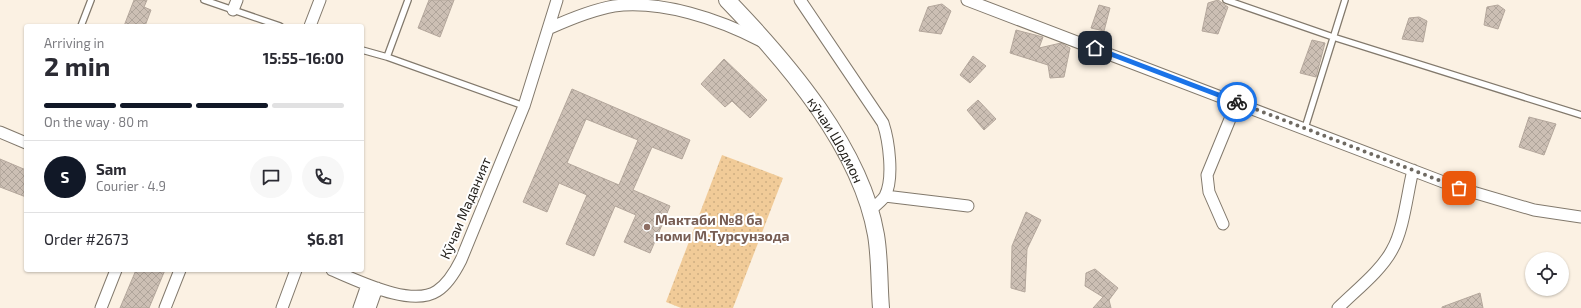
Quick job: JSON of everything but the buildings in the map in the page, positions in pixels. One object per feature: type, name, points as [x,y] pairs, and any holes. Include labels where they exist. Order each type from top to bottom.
[{"type":"main road","name":"кӯчаи Шодмон","points":[[727,0],[771,47],[842,144],[857,176],[876,235],[880,308]]},
{"type":"street","points":[[311,24],[320,0]]},
{"type":"street","name":"Кӯчаи Маданият","points":[[337,272],[372,286],[404,296],[422,297],[436,292],[451,278],[461,260],[524,106],[550,28],[557,0]]},
{"type":"street","points":[[800,0],[883,123],[888,140],[889,175],[885,196],[869,211]]},
{"type":"street","points":[[967,0],[1459,188],[1534,210],[1581,217]]},
{"type":"street","points":[[550,28],[599,9],[616,6],[651,6],[715,20],[735,27],[771,47]]},
{"type":"street","points":[[1223,224],[1209,192],[1207,175],[1237,102]]},
{"type":"street","points":[[0,132],[24,142]]},
{"type":"street","points":[[1338,308],[1363,284],[1392,251],[1401,224],[1412,170]]},
{"type":"street","points":[[885,196],[968,206]]},
{"type":"street","points":[[101,308],[115,272]]},
{"type":"street","points":[[165,308],[179,272]]},
{"type":"street","points":[[282,308],[295,272]]},
{"type":"street","points":[[359,308],[372,286]]},
{"type":"street","points":[[370,308],[372,286]]},
{"type":"lane","points":[[82,24],[92,0]]},
{"type":"lane","points":[[204,0],[235,5],[276,24]]},
{"type":"lane","points":[[387,57],[408,0]]},
{"type":"lane","points":[[1226,0],[1333,37],[1581,115]]},
{"type":"lane","points":[[1305,128],[1344,0]]},
{"type":"lane","points":[[364,51],[387,57],[524,106]]},
{"type":"shaded area","points":[[722,155],[783,178],[733,308],[681,308],[666,302]]},
{"type":"way so far","points":[[1237,102],[1459,188]]},
{"type":"place","name":"Мактаби №8 ба номи М.Турсунзода","points":[[647,227]]},
{"type":"route","points":[[1095,48],[1237,102]]}]
